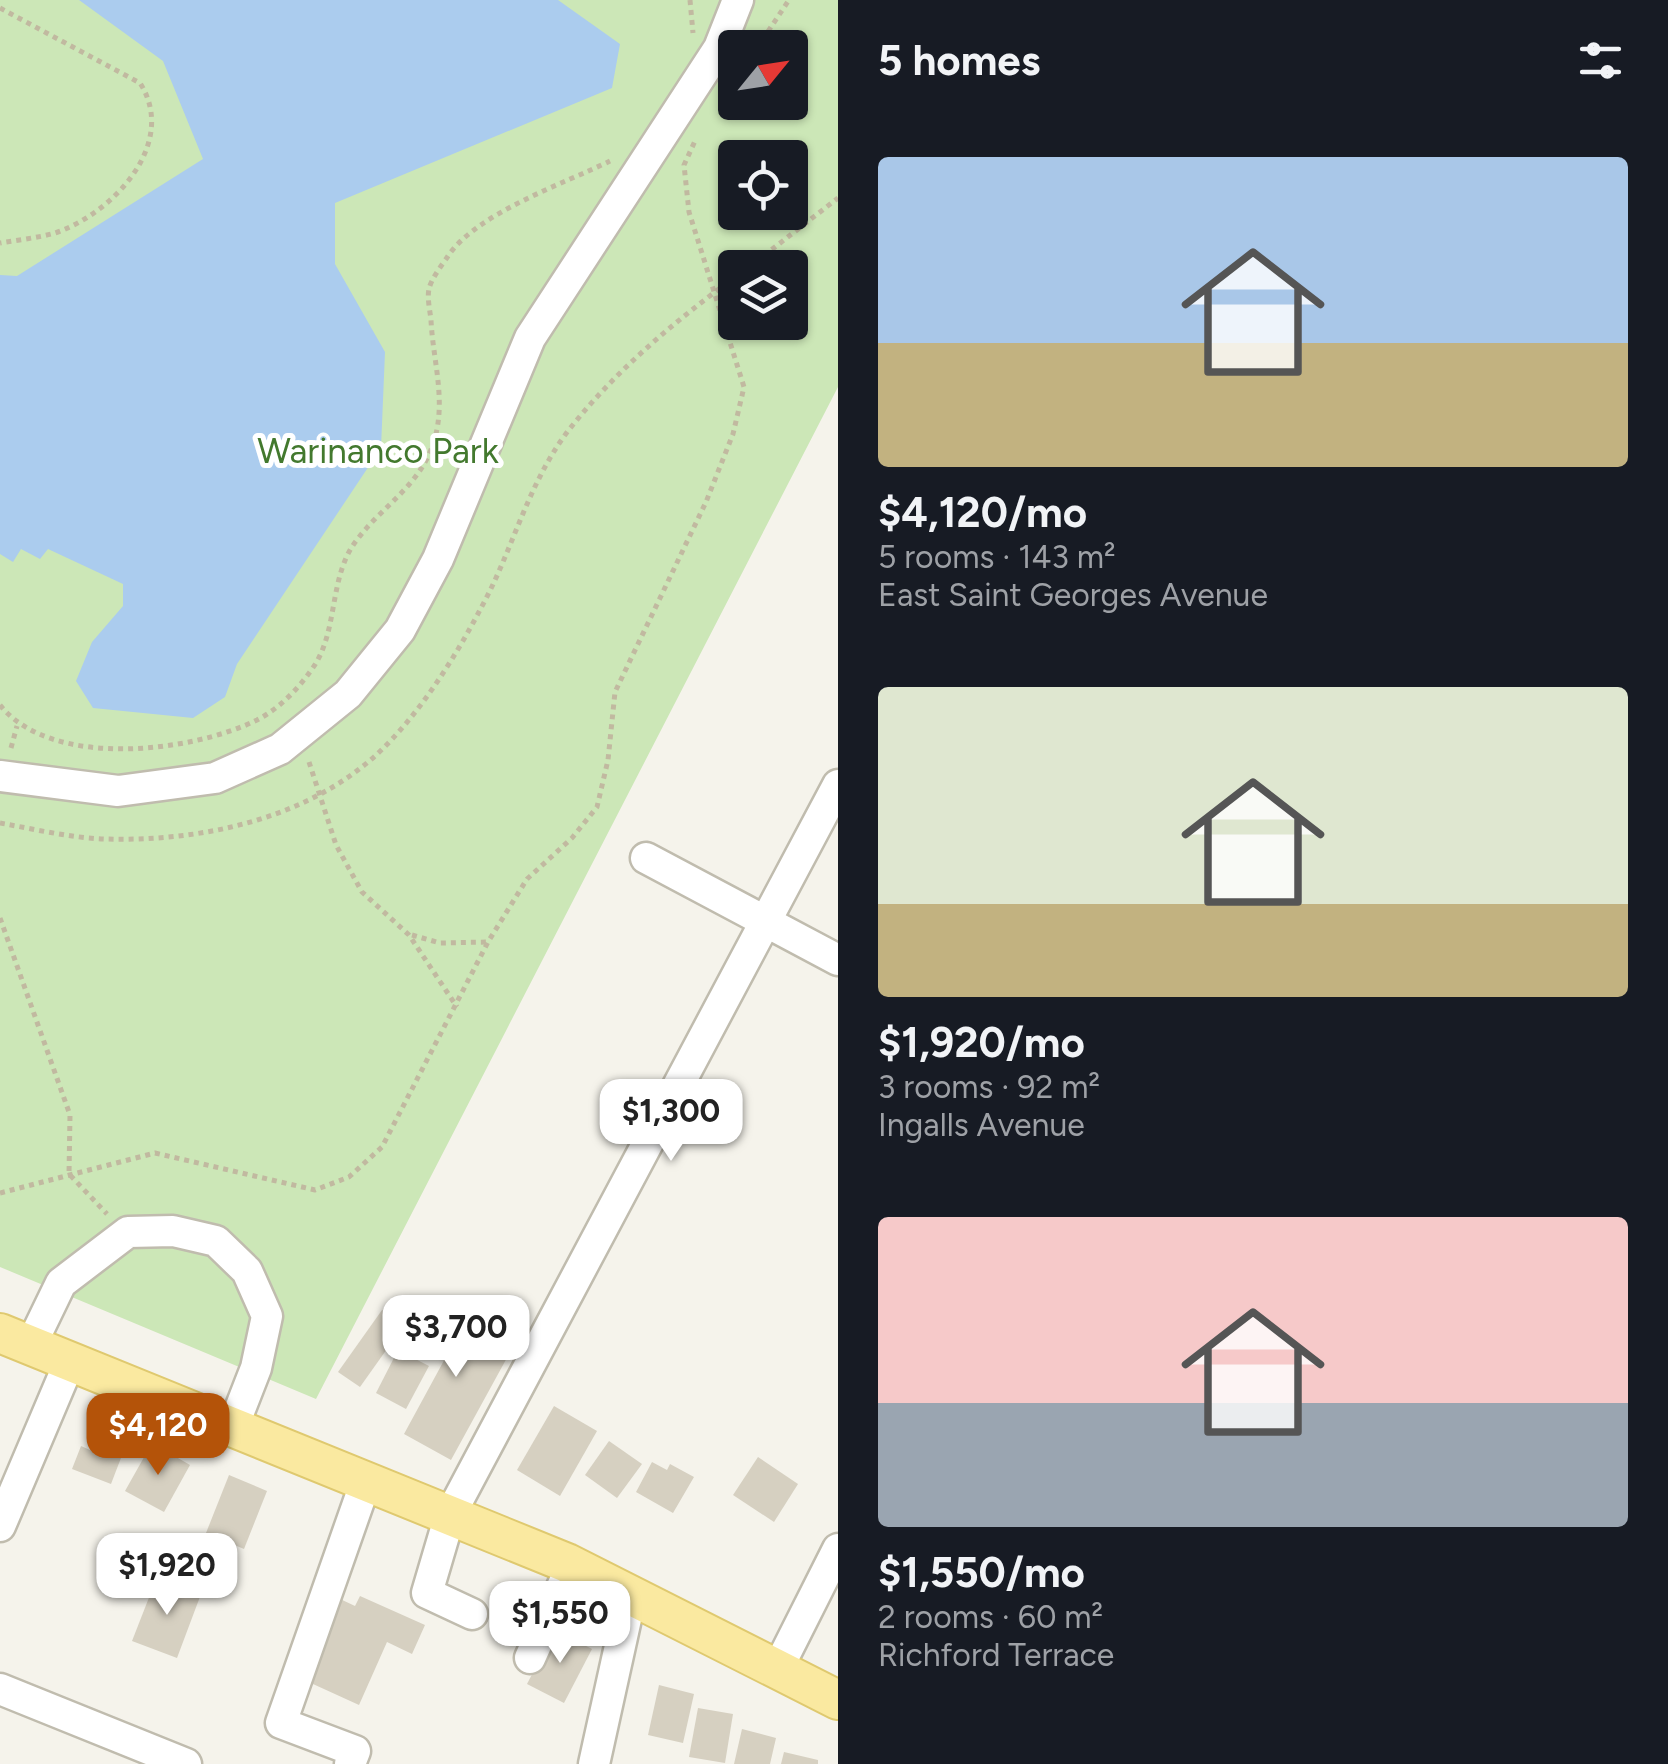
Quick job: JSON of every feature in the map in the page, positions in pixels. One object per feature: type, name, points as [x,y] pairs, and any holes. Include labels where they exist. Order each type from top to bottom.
[{"type":"main road","points":[[16,1339],[572,1565],[838,1700]]},
{"type":"street","points":[[0,776],[118,791],[215,778],[280,749],[348,694],[400,630],[438,559],[530,338],[719,48],[738,0]]},
{"type":"street","points":[[472,1614],[427,1594],[450,1515],[838,785]]},
{"type":"street","points":[[646,858],[838,960]]},
{"type":"street","points":[[16,1339],[61,1283],[128,1232],[173,1231],[216,1242],[247,1272],[267,1316],[256,1368],[233,1427]]},
{"type":"street","points":[[0,1526],[70,1361]]},
{"type":"street","points":[[350,1764],[355,1751],[282,1723],[366,1482]]},
{"type":"street","points":[[777,1670],[838,1550]]},
{"type":"street","points":[[530,1658],[572,1565]]},
{"type":"street","points":[[594,1764],[631,1596]]},
{"type":"street","points":[[0,1689],[186,1764]]},
{"type":"path","points":[[690,0],[692,42]]},
{"type":"path","points":[[770,30],[790,0]]},
{"type":"path","points":[[0,8],[140,84],[150,99],[153,134],[133,176],[95,212],[55,232],[0,243]]},
{"type":"path","points":[[0,1194],[154,1152],[314,1190],[349,1177],[382,1147],[488,942],[527,879],[572,838],[597,807],[608,760],[615,692],[706,502],[732,434],[744,387],[689,212],[684,166],[700,129]]},
{"type":"path","points":[[0,705],[16,726],[43,736],[134,749],[194,743],[258,719],[280,704],[316,665],[341,570],[354,543],[417,479],[433,446],[442,404],[429,289],[449,254],[470,231],[618,157]]},
{"type":"path","points":[[771,250],[838,198]]},
{"type":"path","points":[[280,704],[299,734],[336,846],[362,892],[410,934],[457,1008]]},
{"type":"path","points":[[0,918],[70,1115],[69,1174],[128,1232]]},
{"type":"path","points":[[410,934],[440,943],[488,942]]},
{"type":"green space","name":"Warinanco Park","points":[[0,0],[838,0],[838,387],[316,1399],[0,1267]]},
{"type":"water","points":[[79,0],[558,0],[620,44],[612,88],[335,203],[335,264],[385,352],[381,448],[237,664],[225,697],[193,718],[93,708],[76,681],[92,642],[123,606],[123,584],[48,549],[40,559],[21,549],[13,562],[0,554],[0,275],[17,276],[203,159],[163,61]]},
{"type":"building","points":[[428,1298],[514,1345],[451,1460],[404,1434],[454,1342],[415,1321]]},
{"type":"building","points":[[382,1310],[404,1325],[360,1387],[338,1372]]},
{"type":"building","points":[[398,1350],[429,1366],[406,1409],[376,1393]]},
{"type":"building","points":[[554,1406],[597,1431],[560,1496],[517,1470]]},
{"type":"building","points":[[99,1425],[129,1437],[111,1484],[72,1469],[81,1446],[90,1450]]},
{"type":"building","points":[[609,1441],[642,1464],[617,1498],[585,1475]]},
{"type":"building","points":[[152,1443],[190,1465],[164,1512],[125,1491]]},
{"type":"building","points":[[758,1457],[798,1484],[774,1522],[733,1495]]},
{"type":"building","points":[[652,1462],[667,1470],[670,1464],[694,1477],[673,1513],[636,1492]]},
{"type":"building","points":[[229,1475],[267,1491],[244,1549],[206,1533]]},
{"type":"building","points":[[157,1577],[201,1594],[177,1658],[132,1641]]},
{"type":"building","points":[[360,1596],[425,1625],[412,1654],[387,1642],[359,1705],[302,1679],[338,1598],[355,1606]]},
{"type":"building","points":[[555,1630],[592,1649],[564,1703],[527,1684]]},
{"type":"building","points":[[659,1685],[694,1694],[683,1743],[648,1735]]},
{"type":"building","points":[[698,1708],[733,1714],[725,1763],[689,1757]]},
{"type":"building","points":[[742,1729],[776,1738],[770,1764],[734,1764]]},
{"type":"building","points":[[784,1752],[818,1760],[818,1764],[781,1764]]}]
